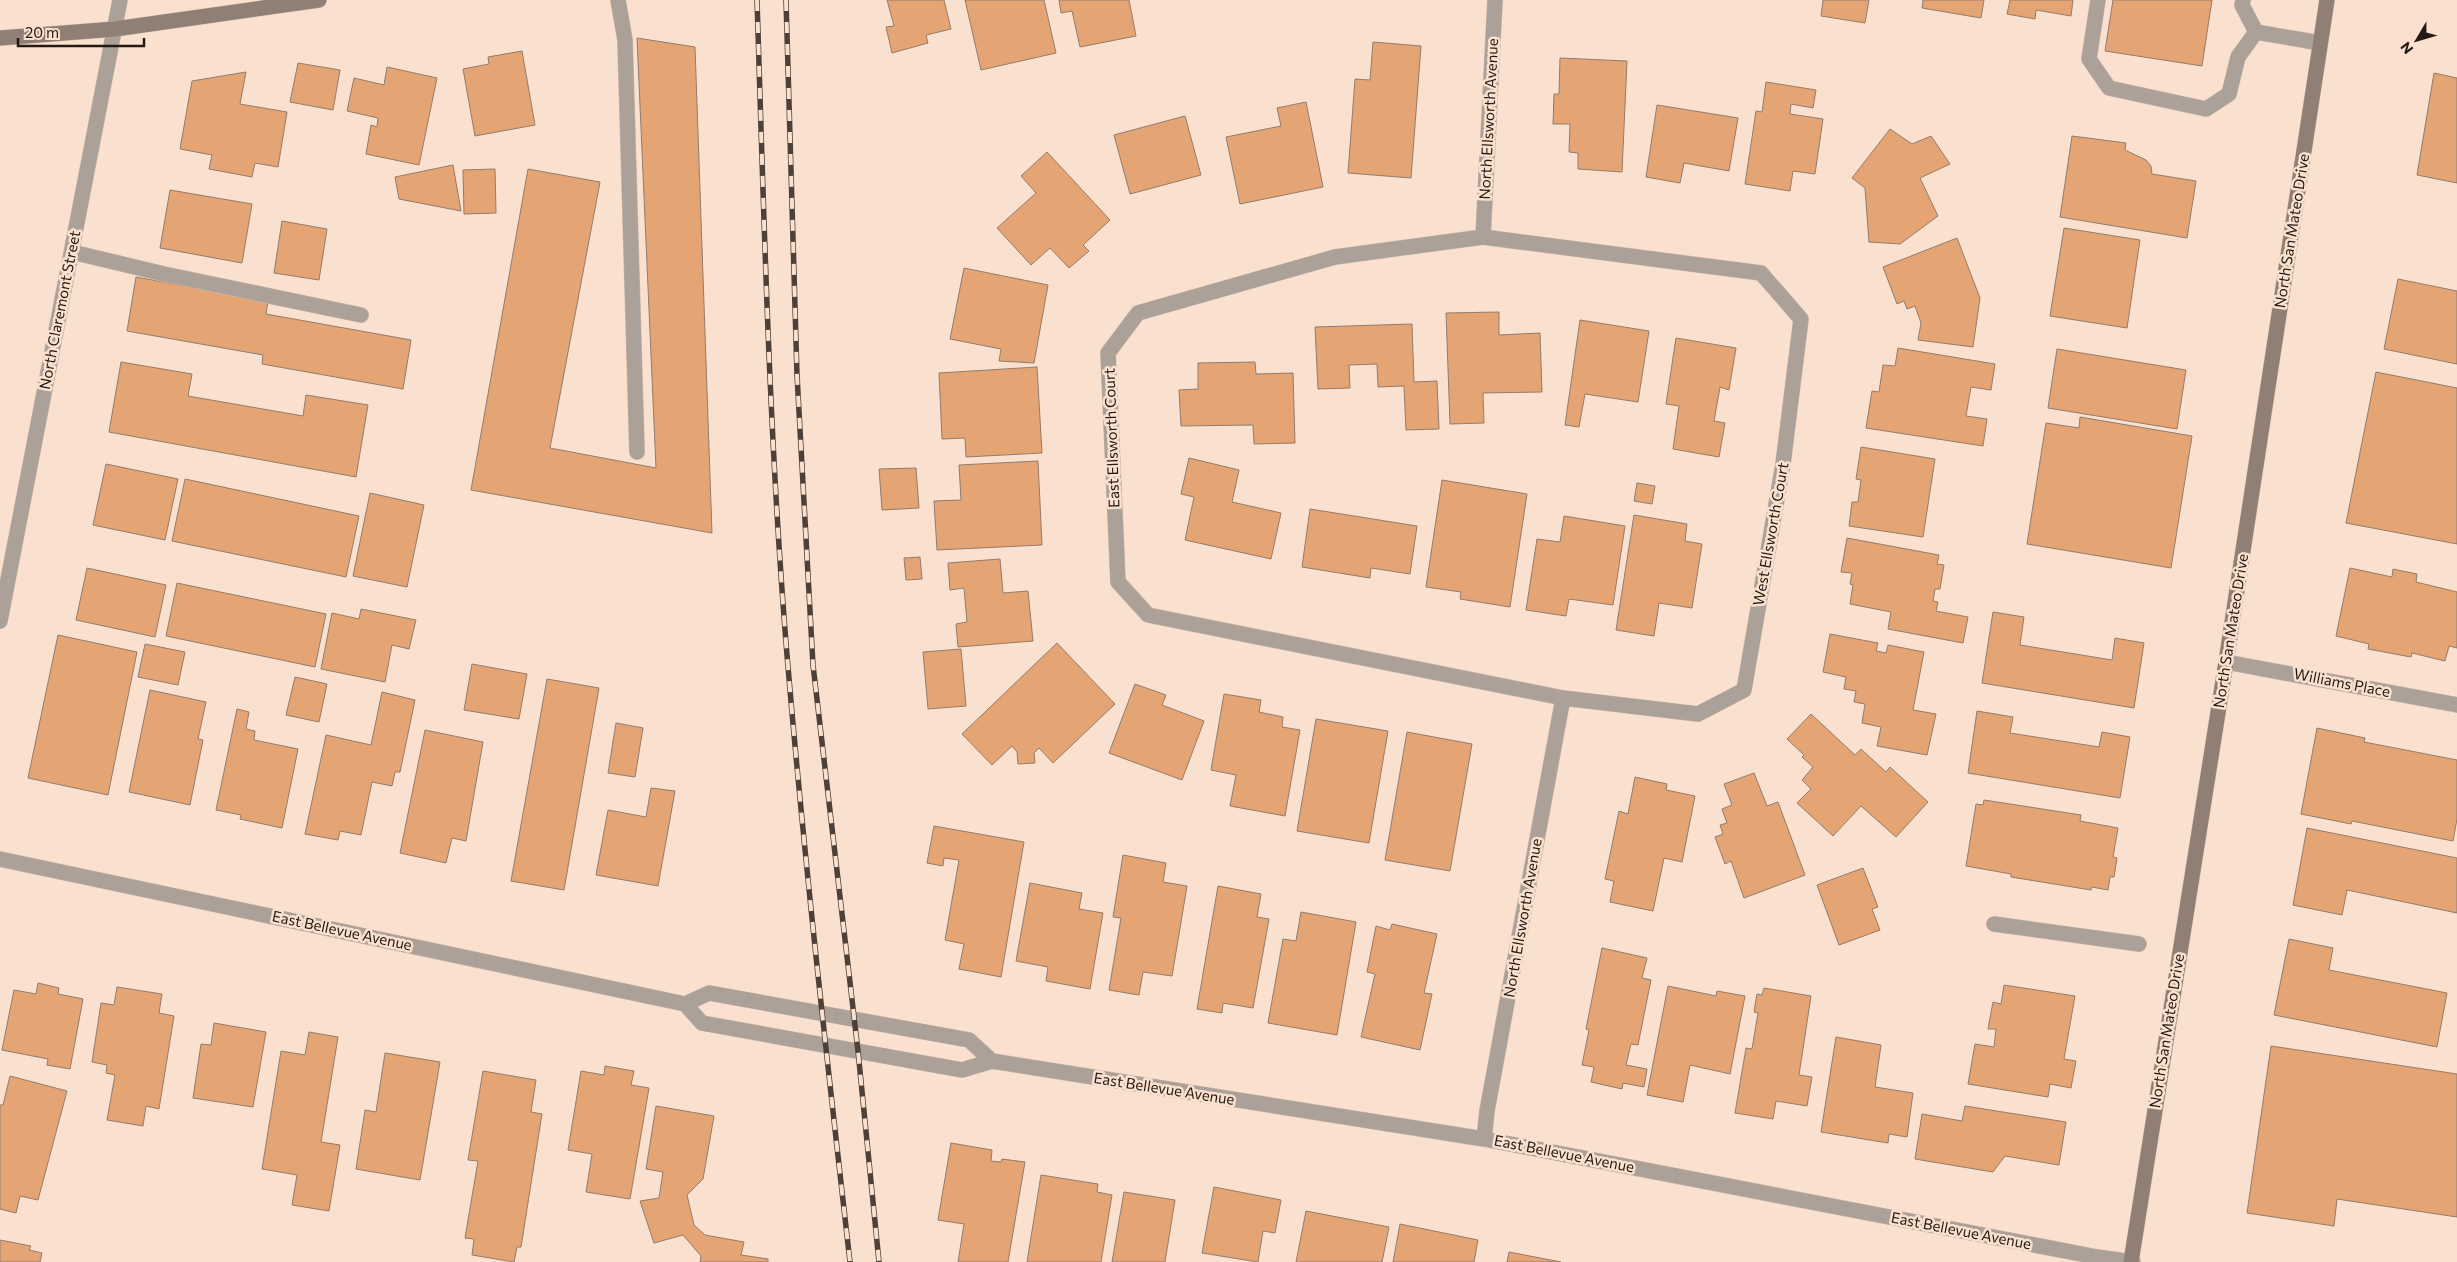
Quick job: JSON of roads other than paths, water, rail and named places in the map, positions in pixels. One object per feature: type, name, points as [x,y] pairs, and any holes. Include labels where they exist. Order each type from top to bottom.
[{"type":"main road","points":[[0,38],[115,29],[319,0]]},
{"type":"main road","name":"North San Mateo Drive","points":[[2131,1262],[2226,662],[2327,0]]},
{"type":"street","name":"North Claremont Street","points":[[0,621],[120,0]]},
{"type":"street","points":[[618,0],[624,40],[637,452]]},
{"type":"street","name":"North Ellsworth Avenue","points":[[1483,238],[1495,0]]},
{"type":"street","points":[[2098,0],[2089,59],[2109,88],[2206,109],[2228,94],[2238,57],[2256,32]]},
{"type":"street","points":[[2243,0],[2242,5],[2256,32]]},
{"type":"street","points":[[2256,32],[2320,43]]},
{"type":"street","name":"East Ellsworth Court","points":[[1354,655],[1148,615],[1118,582],[1108,353],[1138,313],[1335,258],[1483,238]]},
{"type":"street","name":"West Ellsworth Court","points":[[1354,655],[1563,698],[1698,714],[1744,690],[1783,464],[1801,320],[1761,273],[1483,238]]},
{"type":"street","points":[[72,252],[164,274],[361,315]]},
{"type":"street","name":"Williams Place","points":[[2226,662],[2457,705]]},
{"type":"street","name":"North Ellsworth Avenue","points":[[1484,1139],[1563,698]]},
{"type":"street","name":"East Bellevue Avenue","points":[[0,859],[684,1004],[702,1023],[962,1070],[992,1061],[1484,1139],[2131,1262]]},
{"type":"street","points":[[1994,924],[2139,944]]},
{"type":"street","points":[[684,1004],[709,993],[969,1040],[992,1061]]},
{"type":"railway","points":[[757,0],[768,328],[787,655],[808,883],[850,1262]]},
{"type":"railway","points":[[786,0],[797,375],[813,665],[858,1051],[879,1262]]}]
